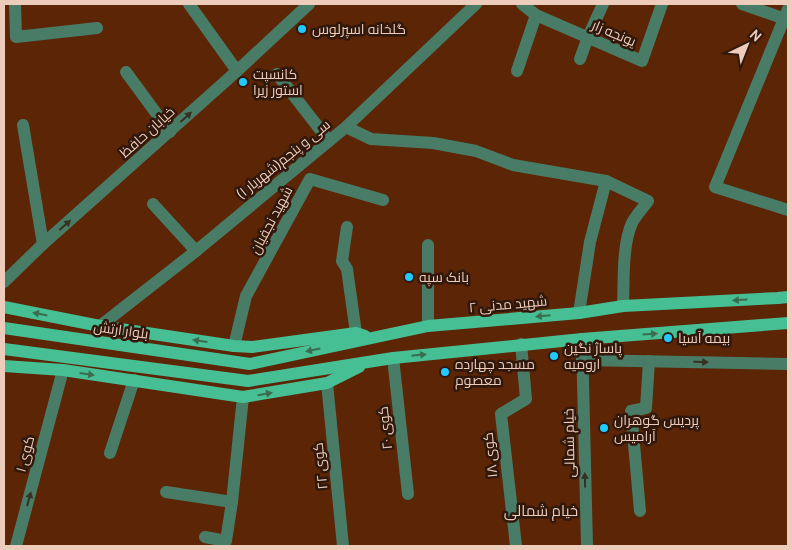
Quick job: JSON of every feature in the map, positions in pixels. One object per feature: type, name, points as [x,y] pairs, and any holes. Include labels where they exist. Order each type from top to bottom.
[{"type":"main road","name":"شهید مدنی ۲","points":[[234,362],[250,364],[428,326],[579,313],[623,306],[788,297]]},
{"type":"main road","points":[[4,307],[100,326],[234,346],[252,347],[356,332],[369,338]]},
{"type":"main road","points":[[4,349],[248,381],[372,360],[522,344],[788,323]]},
{"type":"main road","name":"بلوار ارتش","points":[[4,328],[234,362]]},
{"type":"main road","points":[[4,366],[63,370],[243,397],[327,383],[372,360]]},
{"type":"street","points":[[15,4],[16,37],[98,28]]},
{"type":"street","points":[[189,4],[237,71]]},
{"type":"street","name":"خیابان حافظ","points":[[4,282],[43,244],[170,132],[309,4]]},
{"type":"street","name":"سی و پنجم(شهریار ۱)","points":[[100,326],[196,251],[346,127],[476,4]]},
{"type":"street","name":"یونجه زار","points":[[522,4],[536,15],[642,61],[662,4]]},
{"type":"street","points":[[580,59],[603,4]]},
{"type":"street","points":[[742,4],[787,16],[715,187],[788,210]]},
{"type":"street","points":[[517,71],[536,15]]},
{"type":"street","points":[[126,72],[170,132]]},
{"type":"street","points":[[277,74],[329,141]]},
{"type":"street","points":[[23,126],[43,244]]},
{"type":"street","points":[[346,127],[371,139],[432,143],[476,151],[512,165],[606,181],[648,201],[632,223],[627,238],[623,306]]},
{"type":"street","name":"شهید نجفیان","points":[[234,346],[246,296],[310,179],[382,200]]},
{"type":"street","points":[[579,313],[590,242],[606,181]]},
{"type":"street","points":[[153,204],[196,251]]},
{"type":"street","points":[[347,227],[342,261],[347,269],[356,332]]},
{"type":"street","points":[[428,245],[428,326]]},
{"type":"street","name":"خیام شمالی","points":[[582,339],[587,546]]},
{"type":"street","name":"کوی ۱۸","points":[[516,546],[501,414],[526,399],[522,344]]},
{"type":"street","name":"کوی ۲۰","points":[[393,358],[408,494]]},
{"type":"street","points":[[582,360],[788,364]]},
{"type":"street","points":[[640,511],[631,411],[646,408],[649,362]]},
{"type":"street","name":"کوی ۱","points":[[16,546],[63,370]]},
{"type":"street","points":[[110,454],[134,380]]},
{"type":"street","name":"کوی ۲۲","points":[[327,383],[344,546]]},
{"type":"street","points":[[205,537],[226,541],[243,397]]},
{"type":"street","points":[[166,492],[232,502]]},
{"type":"place","name":"گلخانه اسپرلوس","points":[[302,29]]},
{"type":"place","name":"کانسپت استور زیرا","points":[[243,82]]},
{"type":"place","name":"بانک سپه","points":[[409,277]]},
{"type":"place","name":"بیمه آسیا","points":[[668,338]]},
{"type":"place","name":"پاساژ نگین ارومیه","points":[[554,356]]},
{"type":"place","name":"مسجد چهارده معصوم","points":[[445,372]]},
{"type":"place","name":"پردیس گوهران آرامیس","points":[[604,428]]},
{"type":"district","name":"خیام شمالی","points":[[541,511]]}]
